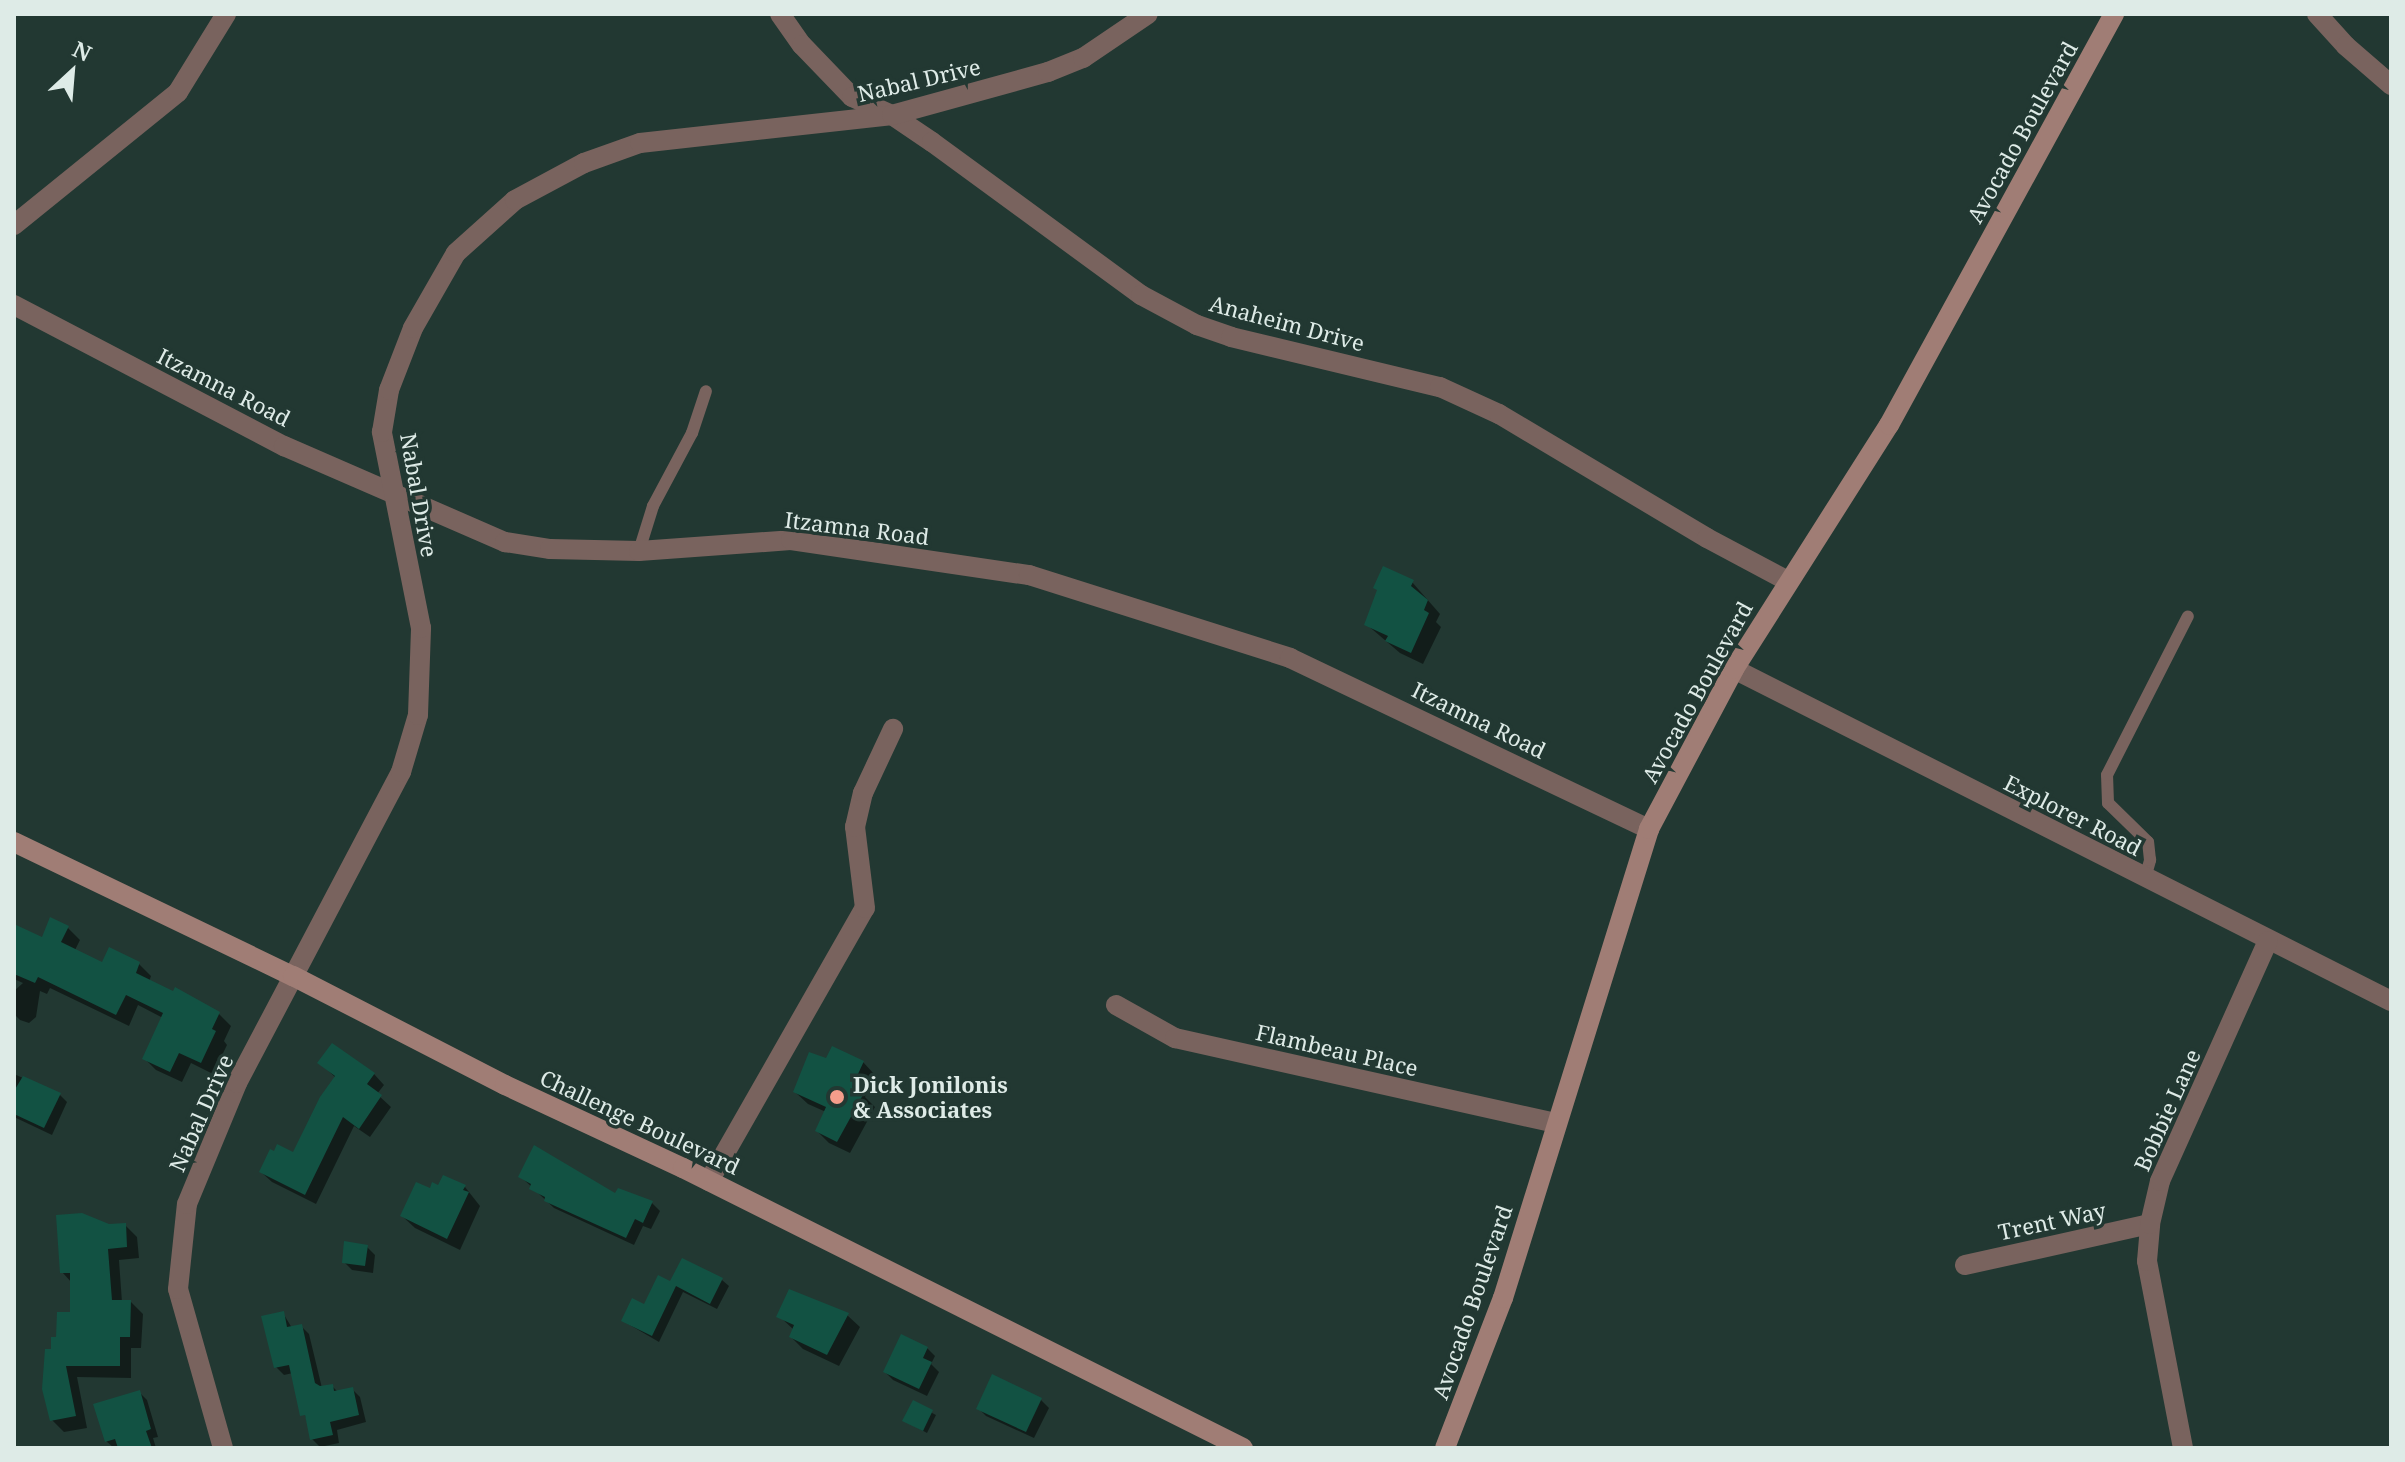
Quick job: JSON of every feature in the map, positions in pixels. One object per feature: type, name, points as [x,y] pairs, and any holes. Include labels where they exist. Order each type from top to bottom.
[{"type":"main road","name":"Avocado Boulevard","points":[[1445,1448],[1503,1298],[1649,829],[1734,669],[1889,425],[2114,14]]},
{"type":"main road","name":"Challenge Boulevard","points":[[14,842],[293,976],[505,1085],[709,1181],[1243,1448]]},
{"type":"street","points":[[14,225],[178,92],[226,14]]},
{"type":"street","name":"Anaheim Drive","points":[[780,14],[837,86],[852,97],[892,115],[1141,295],[1231,337],[1440,387],[1499,414],[1707,538],[1788,581]]},
{"type":"street","name":"Nabal Drive","points":[[223,1448],[178,1289],[187,1204],[237,1083],[401,772],[418,715],[421,628],[382,432],[389,390],[413,328],[456,253],[515,200],[584,163],[640,143],[892,115],[1048,72],[1083,58],[1148,14]]},
{"type":"street","points":[[2317,14],[2346,46],[2391,85]]},
{"type":"street","name":"Itzamna Road","points":[[14,305],[284,446],[392,490],[505,542],[550,549],[639,551],[791,540],[1029,575],[1290,658],[1649,829]]},
{"type":"street","name":"Explorer Road","points":[[1734,669],[2391,1001]]},
{"type":"street","points":[[709,1181],[865,908],[855,827],[863,793],[893,729]]},
{"type":"street","name":"Bobbie Lane","points":[[2183,1448],[2147,1261],[2150,1224],[2160,1181],[2268,941]]},
{"type":"street","name":"Flambeau Place","points":[[1116,1005],[1175,1038],[1555,1123]]},
{"type":"street","name":"Trent Way","points":[[1965,1265],[2150,1224]]},
{"type":"lane","points":[[639,551],[653,506],[692,433],[706,391]]},
{"type":"lane","points":[[2145,878],[2150,860],[2148,842],[2108,803],[2107,775],[2188,616]]},
{"type":"building","points":[[1383,566],[1414,580],[1411,586],[1428,600],[1424,610],[1429,613],[1411,653],[1385,641],[1388,636],[1364,625],[1377,590],[1373,588]]},
{"type":"building","points":[[50,917],[69,926],[61,942],[102,962],[109,947],[140,962],[136,973],[173,991],[175,987],[220,1012],[212,1029],[216,1031],[201,1063],[179,1053],[170,1072],[142,1059],[163,1013],[126,995],[116,1015],[38,977],[35,983],[14,974],[14,924],[42,937]]},
{"type":"building","points":[[332,1043],[375,1073],[367,1084],[382,1095],[359,1129],[343,1117],[305,1195],[259,1172],[270,1149],[274,1151],[277,1144],[293,1152],[320,1097],[335,1076],[317,1063]]},
{"type":"building","points":[[832,1046],[864,1061],[852,1087],[864,1093],[837,1142],[815,1131],[826,1107],[793,1092],[809,1052],[826,1058]]},
{"type":"building","points":[[23,1076],[61,1093],[44,1128],[14,1114],[14,1091]]},
{"type":"building","points":[[534,1145],[615,1193],[618,1188],[653,1201],[643,1223],[635,1219],[626,1238],[544,1201],[545,1197],[529,1189],[531,1184],[518,1177]]},
{"type":"building","points":[[443,1175],[466,1185],[463,1190],[469,1192],[447,1239],[400,1216],[416,1182],[430,1188],[432,1182],[438,1185]]},
{"type":"building","points":[[82,1213],[109,1224],[126,1223],[127,1247],[108,1249],[112,1300],[131,1300],[130,1337],[120,1337],[120,1366],[66,1366],[76,1416],[50,1421],[42,1389],[45,1349],[51,1349],[51,1337],[56,1337],[57,1312],[70,1312],[70,1273],[60,1273],[56,1215]]},
{"type":"building","points":[[344,1241],[368,1245],[365,1266],[342,1263]]},
{"type":"building","points":[[682,1258],[723,1278],[710,1304],[676,1286],[652,1336],[621,1321],[632,1298],[644,1304],[658,1275],[670,1281]]},
{"type":"building","points":[[789,1289],[849,1313],[827,1355],[789,1337],[794,1325],[776,1317]]},
{"type":"building","points":[[284,1311],[287,1327],[302,1324],[315,1383],[320,1386],[333,1384],[334,1391],[353,1387],[359,1415],[330,1422],[333,1435],[310,1440],[305,1415],[300,1416],[289,1365],[274,1368],[261,1316]]},
{"type":"building","points":[[901,1334],[928,1347],[923,1358],[932,1362],[919,1389],[883,1372]]},
{"type":"building","points":[[992,1374],[1042,1398],[1026,1432],[976,1409]]},
{"type":"building","points":[[140,1390],[151,1429],[146,1431],[152,1448],[118,1448],[115,1439],[105,1442],[93,1404]]},
{"type":"building","points":[[913,1400],[933,1410],[923,1431],[902,1421]]},
{"type":"place","name":"Dick Jonilonis & Associates","points":[[837,1097]]}]
